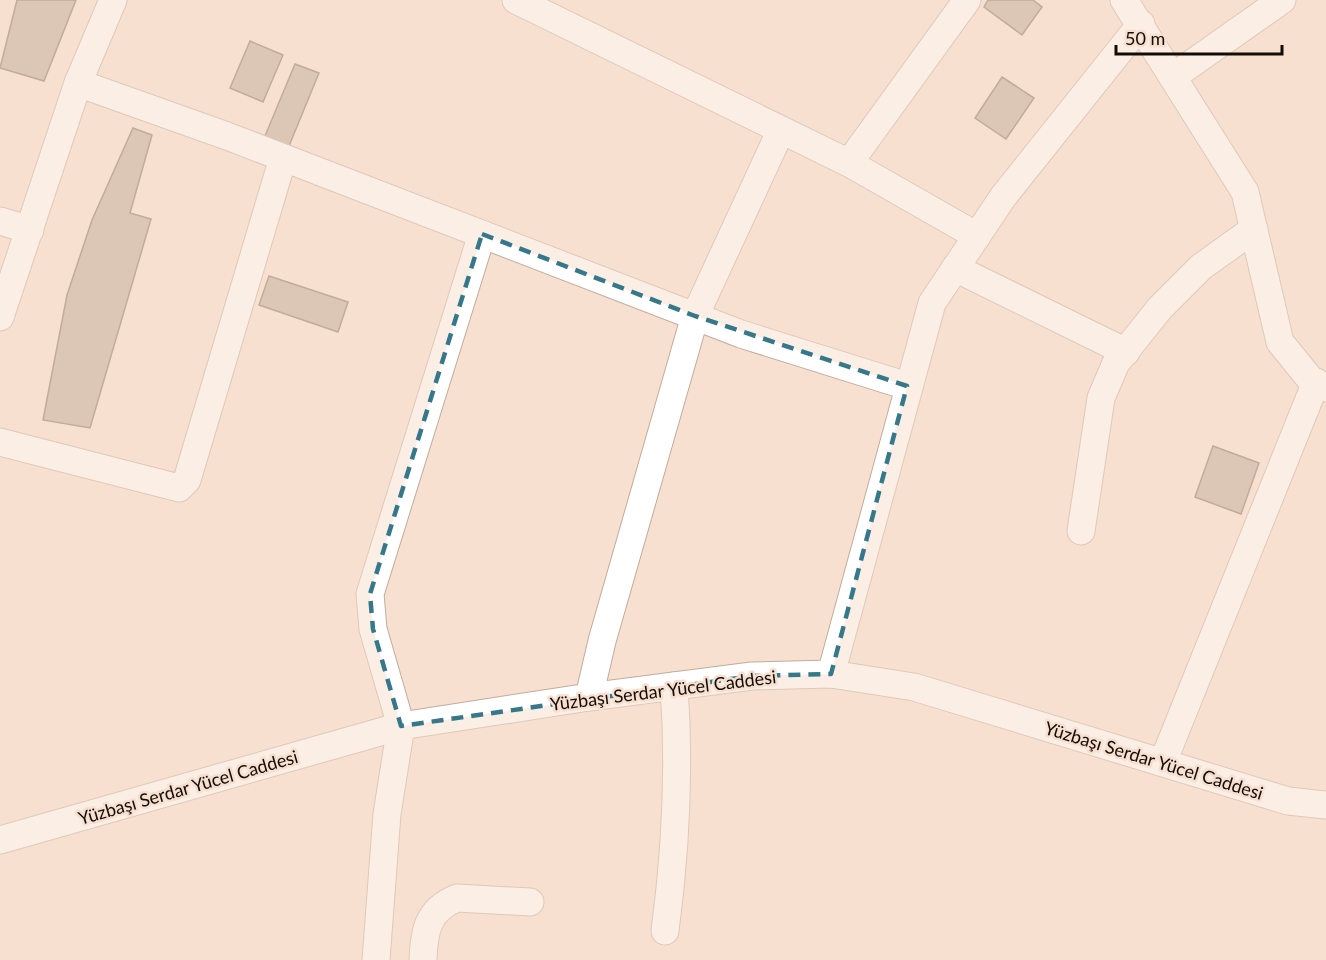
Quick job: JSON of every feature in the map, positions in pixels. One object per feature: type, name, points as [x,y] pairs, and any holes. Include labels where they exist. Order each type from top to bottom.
[{"type":"street","points":[[0,317],[78,83],[114,0]]},
{"type":"street","points":[[516,0],[849,163],[977,236]]},
{"type":"street","points":[[849,163],[967,0]]},
{"type":"street","points":[[1124,0],[1245,192],[1280,342],[1321,385],[1163,762]]},
{"type":"street","points":[[1174,76],[1282,0]]},
{"type":"street","points":[[831,674],[907,386],[932,303],[1003,197],[1140,24]]},
{"type":"street","points":[[78,83],[283,158],[741,334],[907,386]]},
{"type":"street","points":[[589,697],[602,641],[694,316],[780,130]]},
{"type":"street","points":[[0,442],[179,488],[187,480],[283,158]]},
{"type":"street","points":[[0,221],[30,230]]},
{"type":"street","points":[[1081,531],[1101,398],[1116,363],[1160,308],[1201,267],[1254,229]]},
{"type":"street","points":[[376,960],[387,814],[401,726],[373,629],[370,594],[482,234]]},
{"type":"street","points":[[956,268],[1126,352]]},
{"type":"street","name":"Yüzbaşı Serdar Yücel Caddesi","points":[[0,840],[401,726],[589,697],[752,676],[831,674],[914,687],[1288,801],[1326,805]]},
{"type":"street","points":[[665,931],[676,837],[678,790],[674,686]]},
{"type":"street","points":[[423,960],[427,924],[433,914],[448,902],[457,898],[530,902]]},
{"type":"highlighted area","points":[[482,234],[695,316],[907,386],[831,674],[752,676],[401,726],[373,629],[370,594]]},
{"type":"building","points":[[17,0],[76,0],[44,81],[0,68]]},
{"type":"building","points":[[988,0],[1033,0],[1042,7],[1022,35],[984,7]]},
{"type":"building","points":[[250,41],[283,55],[263,102],[230,88]]},
{"type":"building","points":[[295,64],[319,73],[289,146],[265,136]]},
{"type":"building","points":[[1002,77],[1034,98],[1006,139],[975,118]]},
{"type":"building","points":[[133,128],[152,135],[130,213],[151,219],[90,428],[43,420],[67,295],[92,220]]},
{"type":"building","points":[[269,276],[348,302],[338,332],[259,305]]},
{"type":"building","points":[[1213,446],[1259,463],[1241,514],[1195,497]]}]
